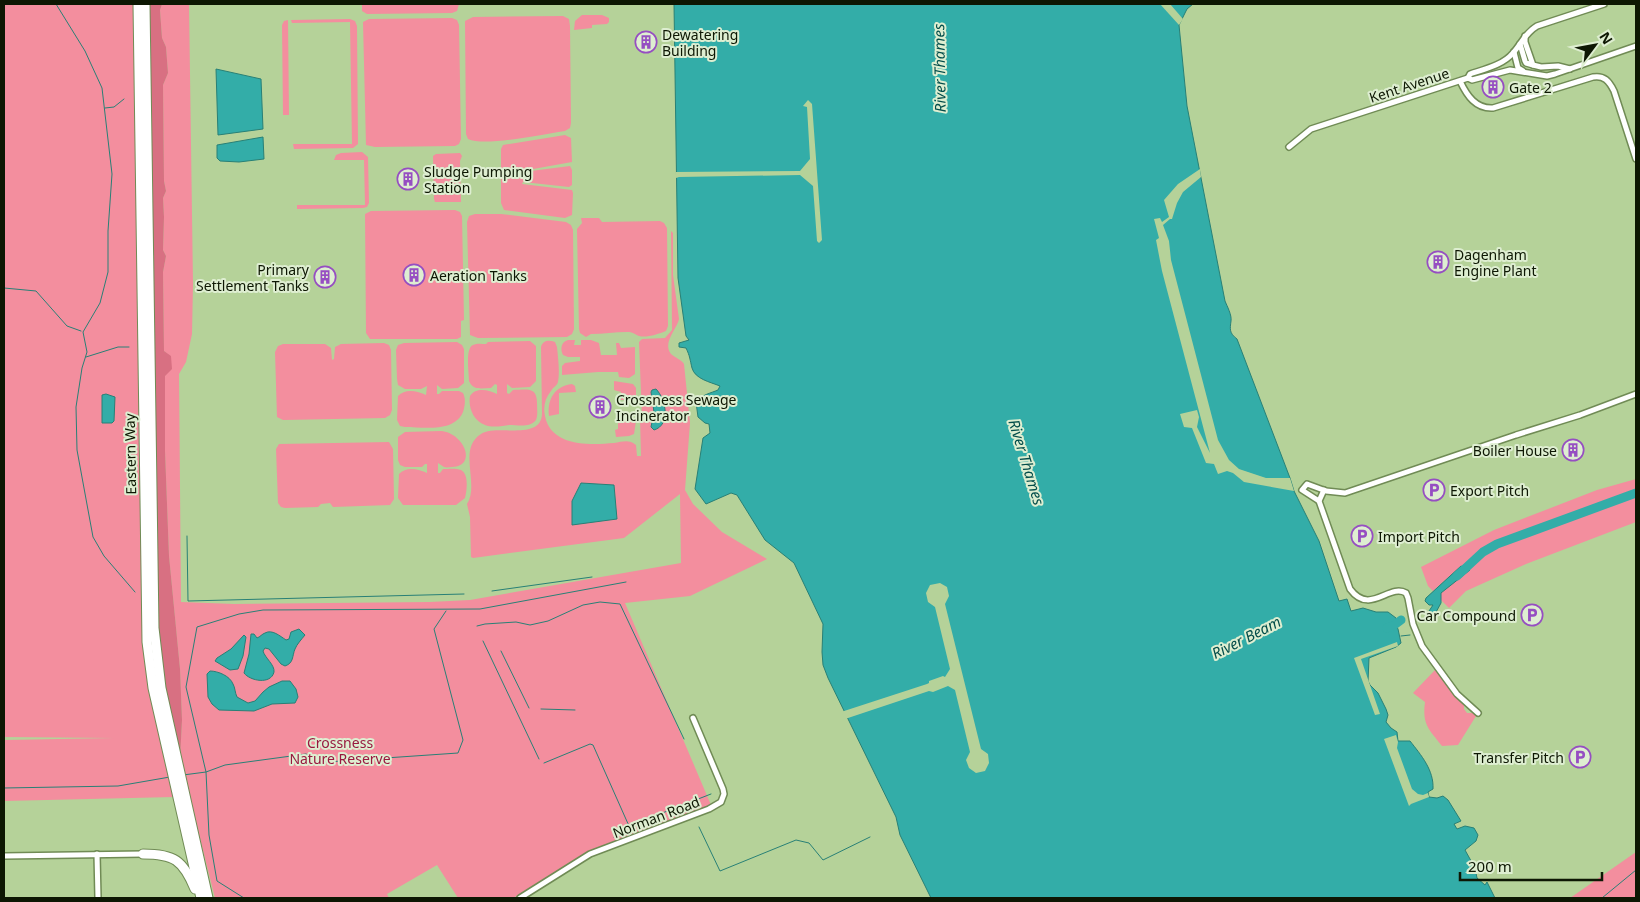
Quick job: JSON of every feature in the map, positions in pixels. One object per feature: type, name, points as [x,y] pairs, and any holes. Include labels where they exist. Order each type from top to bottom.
[{"type":"main road","name":"Eastern Way","points":[[138,4],[147,634],[153,688],[208,898]]},
{"type":"main road","name":"Eastern Way","points":[[145,4],[154,628],[160,688],[175,769]]},
{"type":"main road","name":"Eastern Way","points":[[179,784],[200,898]]},
{"type":"main road","points":[[143,854],[162,854],[178,861],[188,873],[200,898]]},
{"type":"street","points":[[1468,78],[1470,74],[1503,61],[1514,52],[1525,36],[1537,26],[1604,4]]},
{"type":"street","points":[[1525,36],[1525,42],[1533,65]]},
{"type":"street","points":[[1520,43],[1526,63],[1541,67],[1558,66],[1570,69],[1636,46]]},
{"type":"street","points":[[1514,52],[1518,68],[1522,71]]},
{"type":"street","name":"Kent Avenue","points":[[1289,147],[1311,129],[1468,78],[1472,80],[1510,70],[1546,76],[1570,69]]},
{"type":"street","points":[[1460,81],[1468,95],[1480,107],[1493,108],[1593,77],[1604,78],[1609,81],[1614,91],[1636,159]]},
{"type":"street","points":[[1478,713],[1457,694],[1422,646],[1413,624],[1406,593],[1400,591],[1369,600],[1362,600],[1355,596],[1350,589],[1319,501],[1302,490],[1307,484],[1324,490],[1345,493],[1475,448],[1580,416],[1636,394]]},
{"type":"street","points":[[1319,501],[1324,490]]},
{"type":"street","name":"Norman Road","points":[[520,898],[590,854],[709,809],[721,802],[724,794],[723,789],[694,718]]},
{"type":"street","points":[[97,854],[98,898]]},
{"type":"street","points":[[4,856],[143,854]]},
{"type":"green space","points":[[4,4],[134,4],[144,641],[148,689],[174,797],[4,801],[4,740],[114,738],[4,737]]},
{"type":"green space","name":"Crossness Nature Reserve","points":[[162,4],[189,4],[193,284],[192,334],[186,362],[179,374],[181,602],[234,604],[470,600],[681,563],[680,494],[624,538],[473,558],[471,557],[470,517],[467,504],[471,487],[469,457],[474,440],[488,431],[526,430],[540,422],[542,414],[541,347],[546,341],[555,342],[557,347],[559,378],[547,397],[544,406],[545,416],[555,434],[563,439],[583,444],[631,442],[636,445],[637,456],[641,456],[640,418],[642,418],[639,342],[642,339],[665,338],[672,330],[671,231],[673,233],[673,275],[679,319],[668,345],[671,354],[684,364],[690,423],[685,490],[693,504],[722,532],[767,559],[690,596],[625,603],[711,805],[582,859],[513,898],[458,898],[437,865],[387,894],[389,898],[215,898],[180,759],[182,720],[180,669],[169,556],[165,451],[165,376],[171,357],[164,351],[163,272],[166,256],[163,250],[163,198],[166,191],[164,181],[163,85],[168,73],[166,47],[162,38],[160,10]]},
{"type":"green space","points":[[362,4],[459,4],[457,11],[452,13],[367,14],[362,11]]},
{"type":"green space","points":[[582,15],[602,15],[609,18],[609,22],[607,24],[592,25],[592,28],[574,30],[575,21]]},
{"type":"green space","points":[[563,16],[569,19],[570,26],[570,128],[565,131],[501,141],[487,142],[468,139],[466,134],[465,21],[473,17]]},
{"type":"green space","points":[[452,18],[457,20],[459,25],[461,139],[459,144],[455,146],[375,147],[366,145],[363,22],[369,19]]},
{"type":"green space","points":[[350,19],[355,21],[357,26],[358,144],[353,148],[294,149],[293,144],[352,144],[350,22],[292,23],[291,20]]},
{"type":"green space","points":[[288,20],[289,115],[283,115],[282,25],[284,21]]},
{"type":"green space","points":[[565,135],[571,138],[572,162],[522,171],[570,166],[572,170],[572,185],[569,187],[523,182],[522,184],[572,190],[572,215],[565,218],[504,210],[501,203],[501,149],[503,145]]},
{"type":"green space","points":[[362,152],[368,157],[369,203],[367,207],[297,209],[297,205],[365,205],[364,160],[334,160],[336,155],[341,153]]},
{"type":"green space","points":[[460,153],[462,156],[460,161],[461,202],[435,202],[433,156],[436,154]]},
{"type":"green space","name":"Aeration Tanks","points":[[455,210],[460,212],[462,216],[464,320],[461,321],[461,337],[457,339],[370,339],[366,333],[365,214],[371,211]]},
{"type":"green space","points":[[475,214],[501,214],[566,222],[571,225],[573,230],[574,329],[572,334],[567,337],[478,338],[470,335],[467,222],[469,216]]},
{"type":"green space","points":[[581,218],[599,218],[602,222],[660,221],[664,223],[667,228],[668,326],[666,331],[645,336],[627,332],[591,334],[586,337],[580,333],[577,229],[582,223]]},
{"type":"green space","points":[[568,340],[575,340],[574,345],[581,345],[581,340],[591,340],[599,343],[601,355],[617,355],[616,343],[619,343],[621,348],[635,347],[635,374],[629,378],[619,377],[618,372],[562,375],[562,366],[565,363],[580,361],[580,357],[563,355],[562,346]]},
{"type":"green space","points":[[530,341],[536,346],[536,381],[530,387],[512,388],[507,384],[507,393],[509,394],[513,390],[533,391],[537,398],[536,420],[524,426],[491,426],[481,423],[472,413],[470,396],[479,390],[497,394],[497,385],[495,384],[491,388],[475,388],[471,384],[469,381],[468,361],[471,347],[475,344],[486,344],[488,342]]},
{"type":"green space","points":[[457,342],[464,349],[464,383],[458,388],[442,389],[437,385],[437,394],[442,391],[459,391],[463,393],[464,407],[459,419],[445,426],[437,427],[400,426],[397,420],[398,396],[408,391],[415,391],[426,395],[427,386],[421,389],[405,389],[398,385],[396,350],[398,345],[404,343]]},
{"type":"green space","points":[[384,343],[389,345],[391,350],[392,410],[390,415],[385,418],[283,420],[277,417],[275,352],[278,346],[283,344],[325,344],[331,348],[332,360],[334,359],[335,347],[341,344]]},
{"type":"green space","points":[[614,381],[633,384],[636,388],[636,399],[621,400],[621,392],[614,390]]},
{"type":"green space","points":[[572,384],[575,386],[576,392],[559,393],[559,414],[549,416],[549,404],[553,394],[561,387]]},
{"type":"green space","points":[[636,421],[634,434],[616,437],[615,430],[618,429],[618,422]]},
{"type":"green space","points":[[441,431],[456,437],[465,449],[466,456],[460,465],[452,467],[444,467],[438,463],[438,473],[443,469],[457,469],[464,472],[467,483],[465,498],[456,505],[403,505],[398,498],[399,474],[409,469],[416,469],[427,473],[427,464],[422,467],[405,467],[400,465],[398,460],[398,437],[405,432]]},
{"type":"green space","points":[[389,442],[393,449],[394,499],[390,505],[333,507],[330,503],[321,504],[318,507],[285,508],[281,507],[278,503],[276,449],[279,444]]},
{"type":"green space","points":[[1636,479],[1636,522],[1526,564],[1466,591],[1449,608],[1441,600],[1441,593],[1469,570],[1461,566],[1433,591],[1428,586],[1421,567],[1494,530],[1597,490]]},
{"type":"green space","points":[[1435,670],[1464,704],[1464,709],[1467,713],[1473,713],[1476,716],[1458,745],[1442,746],[1430,731],[1426,722],[1425,702],[1413,693]]},
{"type":"green space","points":[[1636,852],[1636,898],[1570,898],[1573,896]]},
{"type":"shaded area","points":[[148,4],[162,4],[160,10],[162,38],[166,47],[168,73],[163,85],[164,181],[166,191],[163,198],[163,250],[166,256],[163,272],[164,351],[171,356],[172,369],[165,376],[165,451],[169,556],[180,669],[182,720],[180,759],[163,684],[157,629]]},
{"type":"water","name":"River Thames","points":[[674,4],[1193,4],[1187,9],[1179,25],[1187,106],[1225,301],[1231,316],[1231,331],[1237,339],[1294,491],[1319,541],[1339,601],[1347,599],[1351,611],[1363,608],[1376,612],[1388,612],[1397,620],[1394,622],[1398,629],[1401,643],[1369,658],[1368,681],[1378,693],[1386,709],[1388,715],[1386,722],[1397,732],[1398,741],[1410,741],[1426,763],[1433,782],[1433,789],[1428,792],[1429,797],[1437,798],[1443,796],[1448,800],[1461,821],[1454,824],[1457,829],[1465,826],[1474,828],[1478,835],[1476,841],[1465,850],[1475,868],[1477,878],[1485,885],[1487,882],[1495,898],[931,898],[900,835],[896,817],[828,678],[823,665],[823,624],[794,563],[765,540],[737,495],[731,493],[706,504],[695,489],[703,438],[710,433],[709,424],[698,417],[696,402],[703,396],[718,390],[720,386],[703,380],[696,375],[686,348],[679,347],[679,343],[689,340],[686,336],[678,278]]},
{"type":"water","points":[[216,69],[261,79],[263,129],[218,135]]},
{"type":"water","points":[[263,137],[264,159],[239,162],[220,161],[217,158],[217,145]]},
{"type":"water","points":[[656,389],[664,405],[665,417],[663,423],[654,430],[651,427],[654,412],[651,392]]},
{"type":"water","points":[[106,394],[115,397],[114,421],[112,423],[102,423],[102,395]]},
{"type":"water","points":[[581,483],[614,485],[617,519],[572,525],[572,501]]},
{"type":"water","points":[[1461,566],[1470,570],[1441,593],[1441,603],[1435,614],[1429,611],[1433,605],[1429,605],[1425,601],[1426,598]]},
{"type":"water","points":[[299,629],[305,635],[296,647],[290,663],[285,666],[281,664],[269,649],[265,648],[264,654],[274,669],[272,676],[265,680],[255,680],[244,673],[249,654],[251,634],[254,634],[257,638],[264,633],[270,632],[286,640],[289,639],[291,632]]},
{"type":"water","points":[[244,635],[246,637],[243,656],[238,669],[230,670],[215,661],[231,649]]},
{"type":"water","points":[[210,671],[227,676],[234,685],[237,697],[248,703],[255,701],[269,687],[282,681],[290,681],[296,689],[298,697],[295,703],[272,704],[254,711],[219,710],[208,697],[207,674]]},
{"type":"pier","points":[[1160,4],[1170,4],[1183,19],[1179,25]]},
{"type":"pier","points":[[808,100],[812,104],[822,240],[819,243],[817,241],[813,186],[800,175],[676,178],[676,172],[800,171],[810,159],[807,107],[803,106]]},
{"type":"pier","points":[[1200,169],[1201,177],[1183,192],[1172,219],[1163,225],[1169,241],[1171,260],[1218,440],[1229,460],[1239,469],[1266,478],[1290,478],[1294,491],[1244,482],[1233,473],[1227,471],[1218,474],[1214,464],[1206,463],[1192,428],[1184,427],[1180,414],[1197,410],[1199,417],[1197,427],[1210,453],[1162,271],[1156,240],[1159,238],[1154,219],[1160,218],[1162,222],[1169,217],[1164,200],[1178,184]]},
{"type":"pier","points":[[940,583],[947,587],[949,596],[945,604],[981,749],[988,754],[989,763],[985,771],[976,773],[969,768],[966,760],[970,752],[955,690],[948,686],[845,719],[841,712],[927,684],[929,681],[943,676],[945,677],[950,669],[935,607],[928,602],[926,593],[930,585]]},
{"type":"pier","points":[[1397,642],[1398,646],[1361,659],[1380,714],[1375,715],[1354,658]]},
{"type":"pier","points":[[1396,735],[1397,748],[1412,789],[1418,794],[1428,793],[1429,797],[1409,806],[1384,739]]},
{"type":"waterway","points":[[56,4],[85,51],[102,88],[112,174],[108,231],[108,272],[100,303],[83,332],[87,352],[82,368],[76,407],[77,450],[93,537],[104,556],[135,592]]},
{"type":"waterway","points":[[105,108],[114,107],[124,99]]},
{"type":"waterway","points":[[4,288],[36,291],[67,326],[81,331]]},
{"type":"waterway","points":[[86,357],[118,347],[129,347]]},
{"type":"waterway","name":"River Beam","points":[[1457,576],[1483,552],[1497,544],[1636,493]]},
{"type":"waterway","points":[[187,536],[188,601],[464,594]]},
{"type":"waterway","points":[[492,591],[592,577]]},
{"type":"waterway","points":[[244,898],[217,881],[209,835],[206,772],[186,687],[197,627],[239,614],[263,610],[480,609],[626,582]]},
{"type":"waterway","points":[[477,626],[516,622],[530,625],[548,621],[583,605],[600,602],[620,604],[684,739]]},
{"type":"waterway","points":[[183,775],[206,772],[225,765],[306,754],[327,762],[458,753],[463,740],[434,629],[446,611]]},
{"type":"waterway","name":"River Beam","points":[[1387,628],[1401,620]]},
{"type":"waterway","points":[[1401,636],[1410,635]]},
{"type":"waterway","points":[[483,641],[539,759]]},
{"type":"waterway","points":[[501,651],[529,708]]},
{"type":"waterway","points":[[541,709],[575,710]]},
{"type":"waterway","points":[[544,763],[590,744],[593,745],[629,826]]},
{"type":"waterway","points":[[4,788],[118,786],[170,777]]},
{"type":"waterway","points":[[614,837],[629,826],[711,794]]},
{"type":"waterway","points":[[699,827],[720,871],[796,840],[809,843],[823,860],[870,837]]},
{"type":"waterway","points":[[1602,898],[1636,870]]},
{"type":"place","name":"Dewatering Building","points":[[646,42]]},
{"type":"place","name":"Gate 2","points":[[1493,87]]},
{"type":"place","name":"Sludge Pumping Station","points":[[408,179]]},
{"type":"place","name":"Dagenham Engine Plant","points":[[1438,262]]},
{"type":"place","name":"Aeration Tanks","points":[[414,275]]},
{"type":"place","name":"Primary Settlement Tanks","points":[[325,277]]},
{"type":"place","name":"Crossness Sewage Incinerator","points":[[600,407]]},
{"type":"place","name":"Boiler House","points":[[1573,450]]},
{"type":"place","name":"Export Pitch","points":[[1434,490]]},
{"type":"place","name":"Import Pitch","points":[[1362,536]]},
{"type":"place","name":"Car Compound","points":[[1532,615]]},
{"type":"place","name":"Transfer Pitch","points":[[1580,757]]}]
